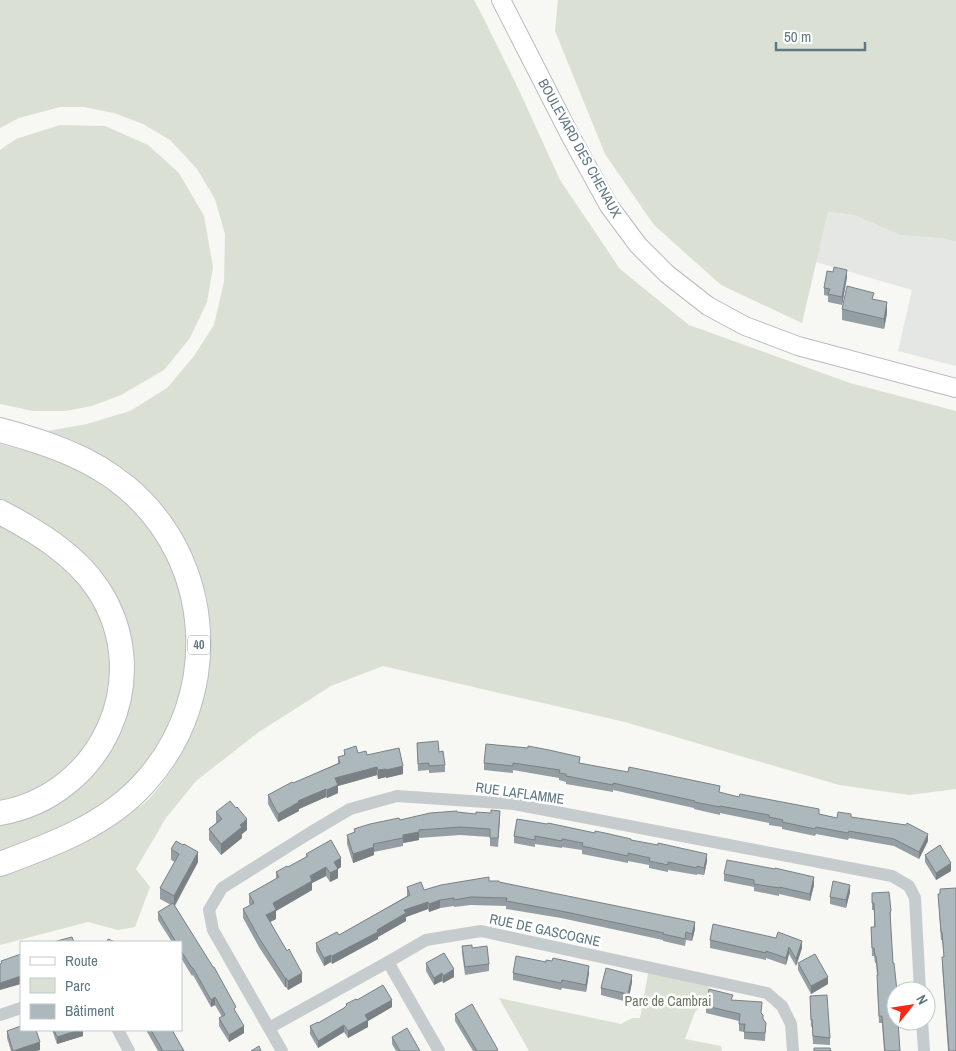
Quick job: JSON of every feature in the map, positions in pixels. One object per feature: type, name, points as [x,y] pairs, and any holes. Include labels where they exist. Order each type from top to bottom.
[{"type":"highway","name":"40","points":[[0,430],[37,440],[75,455],[114,478],[144,505],[168,537],[189,581],[195,604],[199,643],[196,678],[182,724],[167,754],[146,782],[123,803],[96,822],[55,842],[0,864]]},
{"type":"highway","points":[[0,512],[62,551],[93,582],[104,600],[114,623],[120,646],[122,667],[115,712],[104,739],[90,761],[70,781],[48,796],[16,810],[0,813]]},
{"type":"main road","name":"BOULEVARD DES CHENAUX","points":[[501,0],[571,137],[609,206],[638,246],[667,274],[708,306],[745,326],[798,346],[956,388]]},
{"type":"street","name":"RUE LAFLAMME","points":[[282,1051],[213,930],[208,910],[222,888],[308,834],[350,810],[397,796],[514,804],[892,876],[909,886],[915,898],[919,981]]},
{"type":"street","name":"RUE DE GASCOGNE","points":[[269,1028],[426,940],[481,931],[767,993],[782,1006],[792,1024],[793,1051]]},
{"type":"street","points":[[388,962],[439,1051]]},
{"type":"street","points":[[0,1015],[20,1008]]},
{"type":"street","points":[[119,1031],[129,1051]]},
{"type":"street","points":[[923,1031],[924,1051]]},
{"type":"shaded area","points":[[828,212],[854,215],[900,235],[947,239],[956,242],[956,366],[898,351],[912,290],[816,262]]},
{"type":"green space","points":[[0,0],[474,0],[518,88],[560,180],[620,269],[689,325],[850,383],[956,411],[956,789],[909,795],[839,785],[625,722],[383,666],[331,686],[259,732],[196,781],[166,818],[136,869],[150,887],[135,927],[118,930],[88,922],[0,945],[0,876],[52,856],[101,833],[146,802],[166,778],[179,757],[199,711],[210,663],[209,613],[207,596],[201,577],[185,543],[164,510],[125,469],[79,443],[47,431],[87,424],[130,411],[167,388],[194,356],[214,325],[224,282],[225,234],[215,199],[197,169],[170,140],[143,124],[114,113],[84,107],[60,107],[19,118],[0,128]]},
{"type":"green space","points":[[558,0],[956,0],[956,242],[947,239],[900,235],[854,215],[828,212],[802,323],[721,285],[654,225],[605,154],[555,31]]},
{"type":"green space","points":[[60,125],[105,126],[148,145],[179,173],[204,216],[213,267],[207,302],[190,338],[164,370],[121,395],[92,406],[66,411],[33,411],[0,404],[0,150],[16,139]]},
{"type":"green space","points":[[0,444],[45,456],[85,474],[127,502],[161,541],[182,583],[190,649],[181,703],[160,749],[122,793],[75,825],[0,853],[0,821],[97,767],[127,625],[0,503]]},
{"type":"green space","points":[[0,525],[19,532],[69,566],[102,606],[115,658],[99,732],[82,758],[37,792],[0,800]]},
{"type":"green space","name":"Parc de Cambrai","points":[[649,968],[701,981],[709,987],[706,1001],[695,1012],[685,1039],[721,1046],[722,1051],[529,1051],[499,998],[621,1024],[632,1018],[640,1018]]},
{"type":"building","points":[[834,267],[847,270],[842,297],[828,294],[830,289],[824,288],[827,271],[833,272]]},
{"type":"building","points":[[847,286],[874,293],[872,299],[887,302],[884,319],[842,309]]},
{"type":"building","points":[[438,741],[439,752],[443,751],[445,765],[429,766],[429,763],[418,764],[417,743]]},
{"type":"building","points":[[486,744],[528,748],[528,746],[549,750],[580,757],[579,763],[628,772],[629,767],[720,786],[719,792],[739,797],[740,794],[819,809],[819,814],[837,818],[838,812],[851,814],[851,817],[906,825],[907,823],[928,834],[919,852],[894,839],[849,831],[848,833],[816,827],[815,829],[782,822],[783,820],[769,817],[769,815],[694,802],[613,783],[613,785],[566,776],[566,774],[559,773],[560,770],[513,763],[513,766],[484,763]]},
{"type":"building","points":[[356,746],[358,753],[366,751],[367,755],[399,748],[403,766],[386,770],[378,770],[377,767],[335,778],[338,785],[298,801],[278,814],[268,795],[292,782],[340,763],[338,757],[345,755],[344,750]]},
{"type":"building","points":[[230,801],[247,819],[240,825],[242,827],[221,844],[209,829],[222,819],[216,812]]},
{"type":"building","points":[[491,810],[500,811],[498,838],[490,838],[490,829],[460,827],[419,830],[419,832],[403,835],[403,838],[373,844],[374,847],[353,854],[347,835],[355,832],[354,829],[399,818],[400,820],[430,813],[457,811],[476,814],[476,812],[491,813]]},
{"type":"building","points":[[517,819],[548,823],[595,833],[595,831],[631,840],[658,845],[658,843],[707,854],[704,868],[668,862],[668,865],[649,861],[650,858],[628,853],[628,856],[582,846],[583,843],[562,839],[562,841],[535,836],[535,840],[514,836]]},
{"type":"building","points":[[331,840],[341,858],[334,862],[338,869],[330,873],[326,867],[310,876],[312,881],[273,903],[276,910],[266,915],[287,951],[289,949],[302,973],[288,981],[259,938],[243,909],[254,903],[249,894],[279,877],[276,872],[308,856],[306,854]]},
{"type":"building","points":[[176,841],[198,852],[174,896],[160,888],[179,854],[171,849]]},
{"type":"building","points":[[940,845],[951,863],[936,873],[925,855]]},
{"type":"building","points":[[727,860],[814,877],[810,894],[754,884],[754,880],[724,874]]},
{"type":"building","points":[[489,877],[489,881],[499,881],[695,922],[692,934],[686,932],[685,939],[561,911],[506,901],[507,898],[471,897],[440,900],[429,904],[428,902],[404,910],[406,913],[377,930],[378,932],[332,956],[324,958],[316,943],[337,932],[339,935],[410,895],[407,887],[421,882],[424,890],[441,885]]},
{"type":"building","points":[[833,881],[850,885],[846,900],[830,897]]},
{"type":"building","points":[[956,888],[956,1051],[949,1051],[942,957],[944,957],[938,894],[940,894],[940,889]]},
{"type":"building","points":[[889,892],[893,963],[896,981],[886,981],[886,1031],[899,1031],[900,1051],[885,1051],[882,1016],[879,1016],[876,956],[874,948],[872,948],[871,927],[875,927],[872,893]]},
{"type":"building","points":[[173,903],[214,967],[244,1026],[229,1035],[219,1018],[225,1015],[215,997],[211,1000],[182,953],[182,941],[175,941],[158,912]]},
{"type":"building","points":[[713,924],[776,938],[778,932],[802,941],[796,959],[789,947],[786,958],[766,951],[766,953],[710,940]]},
{"type":"building","points":[[72,937],[74,941],[57,941]]},
{"type":"building","points":[[472,945],[472,948],[487,946],[489,964],[465,967],[462,946]]},
{"type":"building","points":[[444,953],[454,969],[443,976],[442,973],[434,978],[426,963]]},
{"type":"building","points":[[20,954],[20,976],[0,983],[1,961]]},
{"type":"building","points":[[815,954],[828,977],[811,986],[798,963]]},
{"type":"building","points":[[516,956],[546,962],[546,960],[552,961],[553,958],[589,966],[586,985],[562,980],[561,983],[513,973]]},
{"type":"building","points":[[606,968],[632,975],[628,994],[601,988]]},
{"type":"building","points":[[383,985],[392,1000],[365,1015],[368,1020],[348,1031],[344,1025],[318,1041],[310,1026],[344,1008],[346,1004]]},
{"type":"building","points":[[709,989],[733,995],[731,1000],[762,1002],[761,1013],[766,1023],[765,1033],[744,1032],[745,1024],[739,1024],[740,1014],[706,1006]]},
{"type":"building","points":[[827,995],[830,1038],[813,1036],[810,996]]},
{"type":"building","points":[[472,1004],[498,1050],[477,1051],[455,1014]]},
{"type":"building","points":[[20,1026],[20,1031],[36,1031],[40,1042],[13,1051],[7,1031]]},
{"type":"building","points":[[407,1028],[420,1051],[400,1051],[392,1037]]},
{"type":"building","points":[[54,1031],[76,1031],[57,1037]]},
{"type":"building","points":[[152,1031],[173,1031],[184,1051],[163,1051]]},
{"type":"building","points":[[259,1046],[261,1051],[251,1051]]},
{"type":"building","points":[[814,1048],[830,1048],[831,1051],[814,1051]]}]
